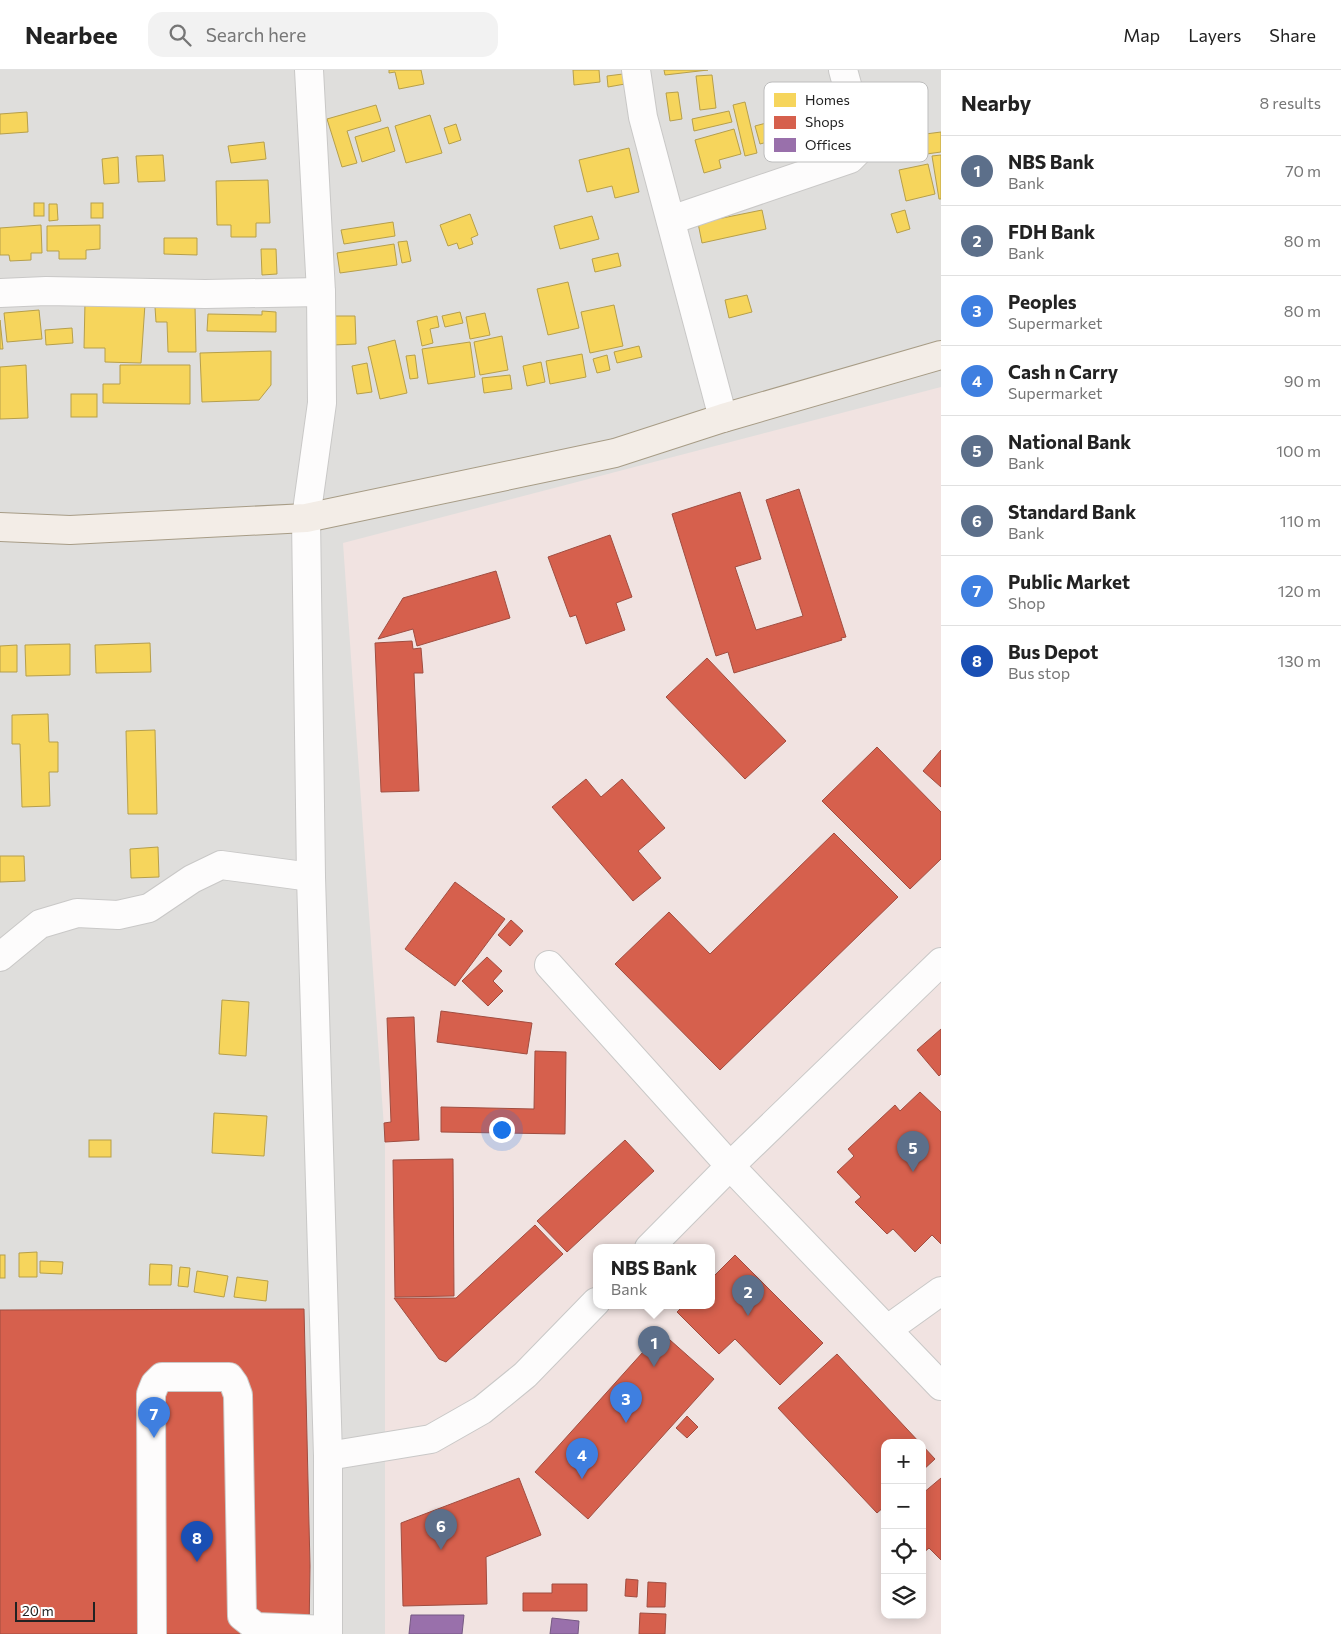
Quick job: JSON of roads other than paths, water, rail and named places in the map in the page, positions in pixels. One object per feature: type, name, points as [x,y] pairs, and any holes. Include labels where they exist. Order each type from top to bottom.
[{"type":"main road","points":[[0,527],[70,530],[306,518],[615,452],[723,418],[941,355]]},
{"type":"street","points":[[152,1634],[151,1394],[155,1384],[162,1377],[229,1377],[234,1384],[238,1396],[242,1616],[256,1627],[328,1632],[328,1456],[311,878],[306,518],[322,403],[321,292],[310,70]]},
{"type":"street","points":[[636,70],[644,117],[723,418]]},
{"type":"street","points":[[671,220],[838,162]]},
{"type":"street","points":[[0,294],[46,291],[205,294],[321,292]]},
{"type":"street","points":[[0,957],[40,924],[77,913],[118,915],[149,908],[192,879],[221,865],[311,878]]},
{"type":"street","points":[[653,1244],[730,1166],[941,962]]},
{"type":"street","points":[[549,965],[730,1166],[941,1386]]},
{"type":"street","points":[[888,1329],[941,1291]]},
{"type":"street","points":[[328,1456],[432,1439],[482,1410],[525,1375],[593,1305]]},
{"type":"place","name":"National Bank","points":[[913,1172]]},
{"type":"place","name":"FDH Bank","points":[[748,1316]]},
{"type":"place","name":"NBS Bank","points":[[654,1367]]},
{"type":"place","name":"Peoples","points":[[626,1423]]},
{"type":"place","name":"Public Market","points":[[154,1438]]},
{"type":"place","name":"Cash n Carry","points":[[582,1479]]},
{"type":"place","name":"Standard Bank","points":[[441,1550]]},
{"type":"place","name":"Bus Depot","points":[[197,1562]]}]
